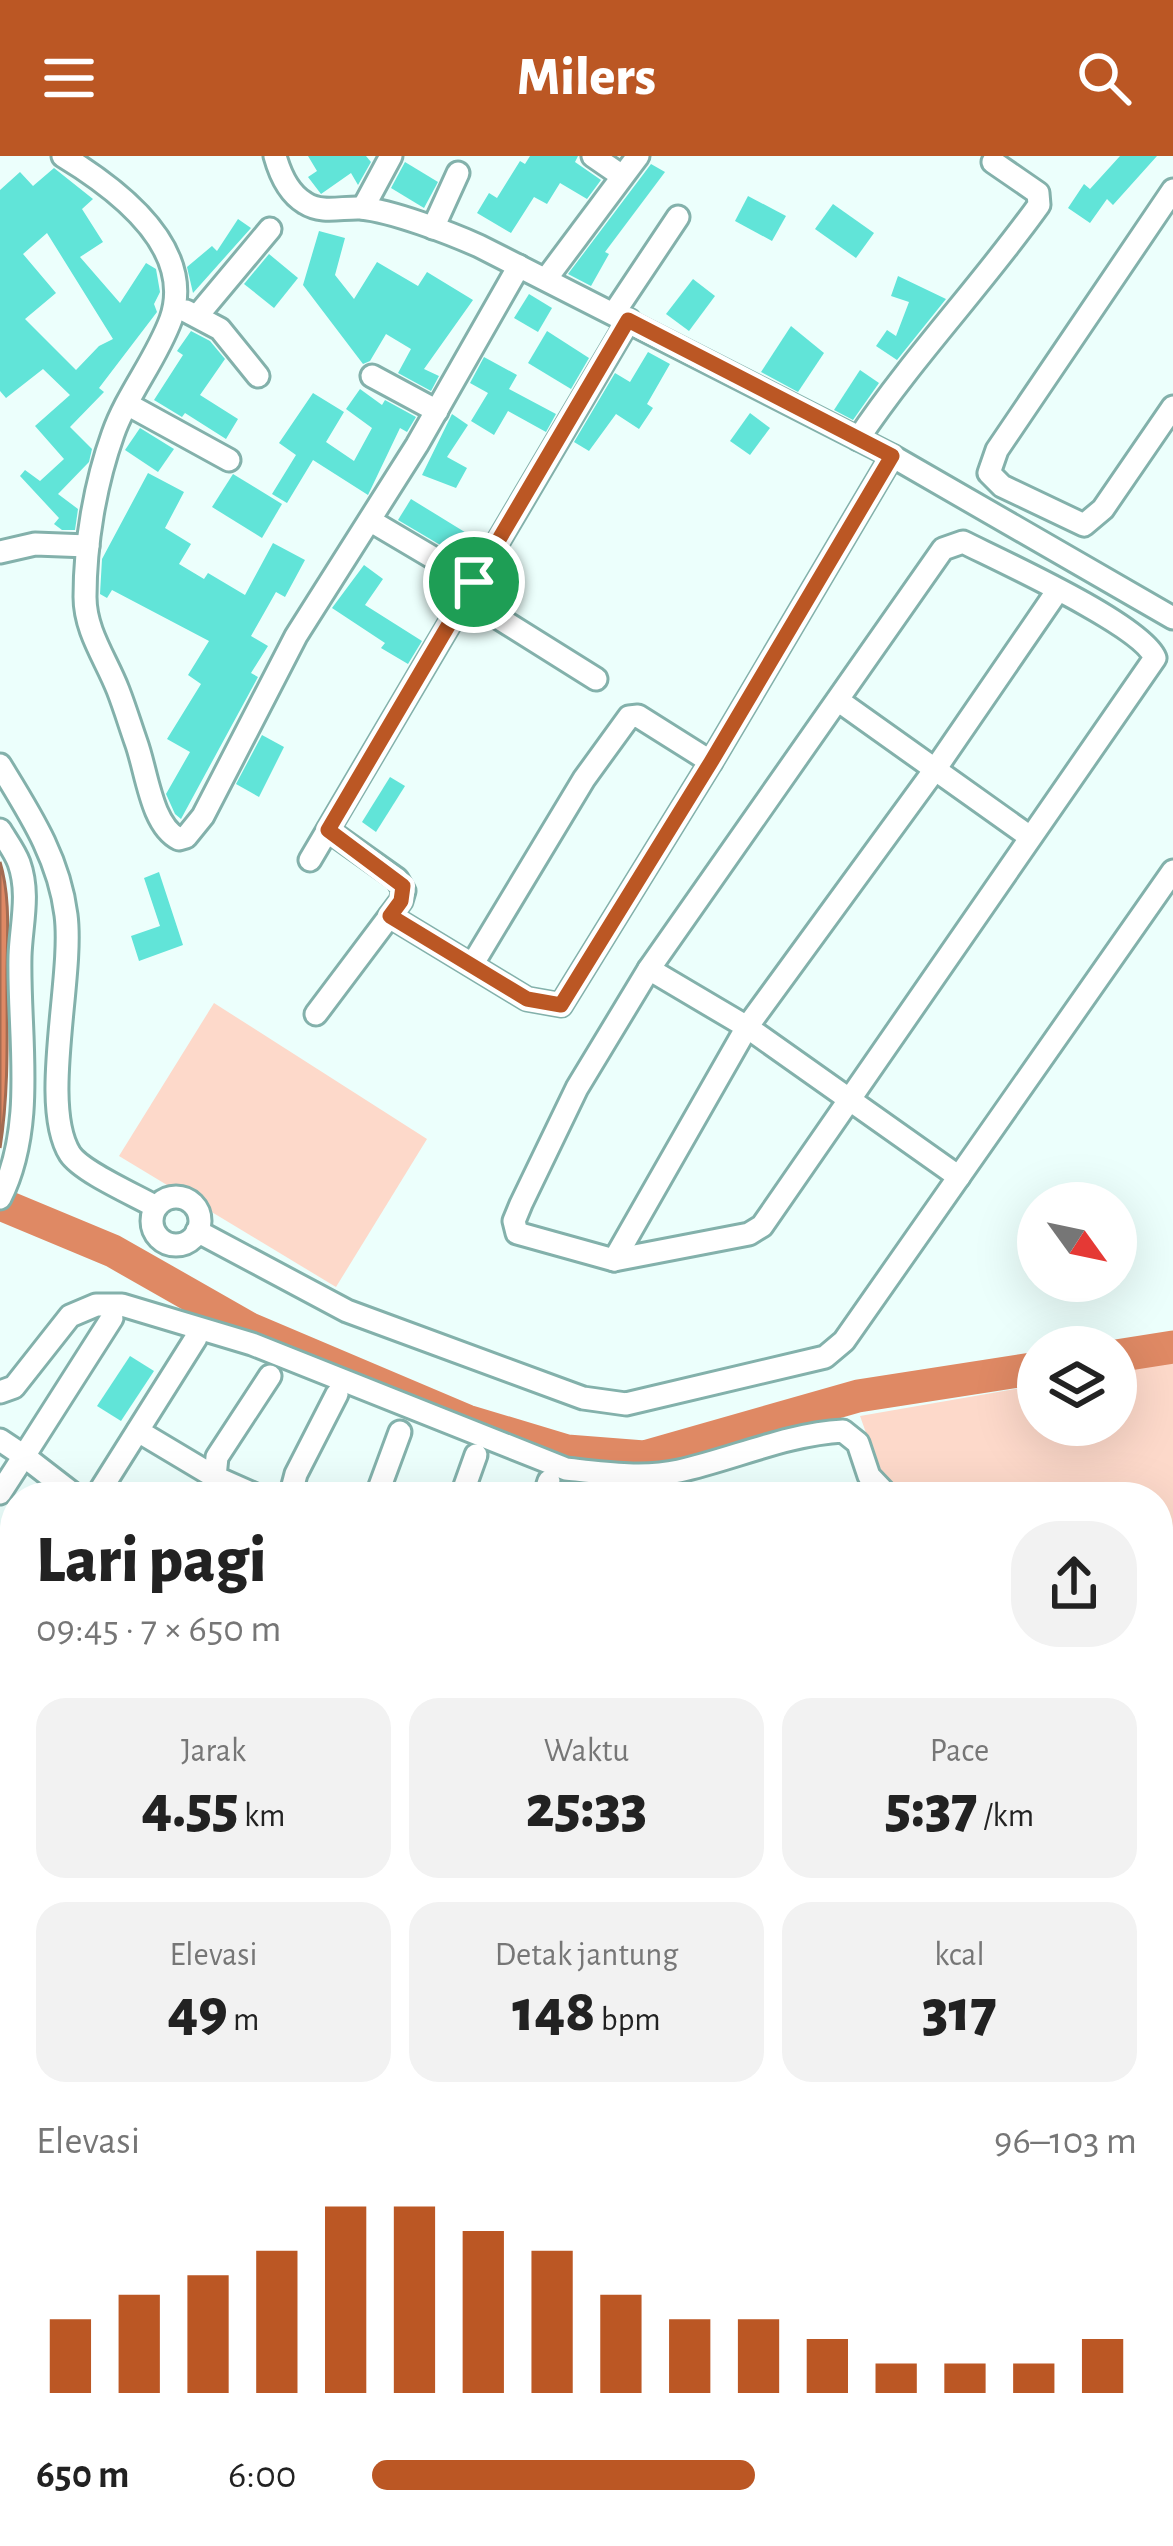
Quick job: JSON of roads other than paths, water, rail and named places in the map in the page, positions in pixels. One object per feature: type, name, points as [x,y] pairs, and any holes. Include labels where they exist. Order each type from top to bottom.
[{"type":"street","points":[[63,156],[122,195],[146,220],[171,274],[174,308],[107,454],[88,546],[86,620],[117,688],[160,824],[174,838],[182,839],[203,815],[277,669],[437,411],[519,266]]},
{"type":"street","points":[[275,156],[280,172],[303,202],[324,209],[363,208],[433,228],[519,266],[892,456],[1173,618]]},
{"type":"street","points":[[363,208],[391,156]]},
{"type":"street","points":[[593,156],[622,176]]},
{"type":"street","points":[[546,280],[638,156]]},
{"type":"street","points":[[857,439],[903,372],[947,325],[1039,205],[1038,194],[993,162]]},
{"type":"street","points":[[433,228],[458,173]]},
{"type":"street","points":[[1173,190],[998,451],[989,473],[1002,486],[1084,525],[1103,509],[1173,407]]},
{"type":"street","points":[[310,860],[470,590],[678,217]]},
{"type":"street","points":[[198,315],[270,229]]},
{"type":"street","points":[[174,308],[220,329],[258,376]]},
{"type":"street","points":[[372,376],[437,411]]},
{"type":"street","points":[[127,404],[229,460]]},
{"type":"street","points":[[390,916],[527,999],[561,1005],[892,456]]},
{"type":"street","points":[[370,521],[596,679]]},
{"type":"street","points":[[963,542],[1146,642],[1155,658],[762,1226],[749,1234],[614,1261],[517,1233],[514,1221],[578,1088],[649,969],[839,701],[944,549],[963,542]]},
{"type":"street","points":[[0,552],[35,544],[88,546]]},
{"type":"street","points":[[614,1261],[747,1027],[936,768],[1058,590]]},
{"type":"street","points":[[839,701],[1030,836]]},
{"type":"street","points":[[472,965],[584,779],[629,717],[638,716],[711,762]]},
{"type":"street","points":[[0,765],[58,868],[67,920],[58,1083],[61,1133],[72,1158],[156,1207]]},
{"type":"street","points":[[0,830],[19,862],[26,908],[20,954],[22,1098],[15,1157],[3,1191]]},
{"type":"street","points":[[316,1014],[401,901],[403,886],[328,830]]},
{"type":"street","points":[[197,1231],[347,1311],[583,1398],[626,1403],[825,1357],[844,1340],[1173,872]]},
{"type":"street","points":[[649,969],[747,1027],[958,1177]]},
{"type":"street","points":[[171,1197],[187,1200],[198,1212],[197,1231],[183,1244],[161,1240],[152,1228],[156,1207],[171,1197]]},
{"type":"street","points":[[0,1393],[14,1387],[70,1316],[96,1305],[122,1305],[252,1344],[566,1469],[612,1474],[674,1472],[818,1432],[843,1431],[857,1443],[874,1482]]},
{"type":"street","points":[[7,1482],[112,1318]]},
{"type":"street","points":[[106,1482],[196,1338]]},
{"type":"street","points":[[215,1477],[217,1457],[270,1376]]},
{"type":"street","points":[[294,1482],[337,1394]]},
{"type":"street","points":[[138,1431],[226,1482]]},
{"type":"street","points":[[382,1482],[400,1432]]},
{"type":"street","points":[[0,1440],[57,1482]]},
{"type":"street","points":[[466,1482],[476,1456]]},
{"type":"waterway","points":[[0,1204],[113,1251],[250,1329],[467,1421],[567,1451],[644,1457],[858,1396],[1017,1371]]},
{"type":"waterway","points":[[1137,1353],[1173,1347]]}]
